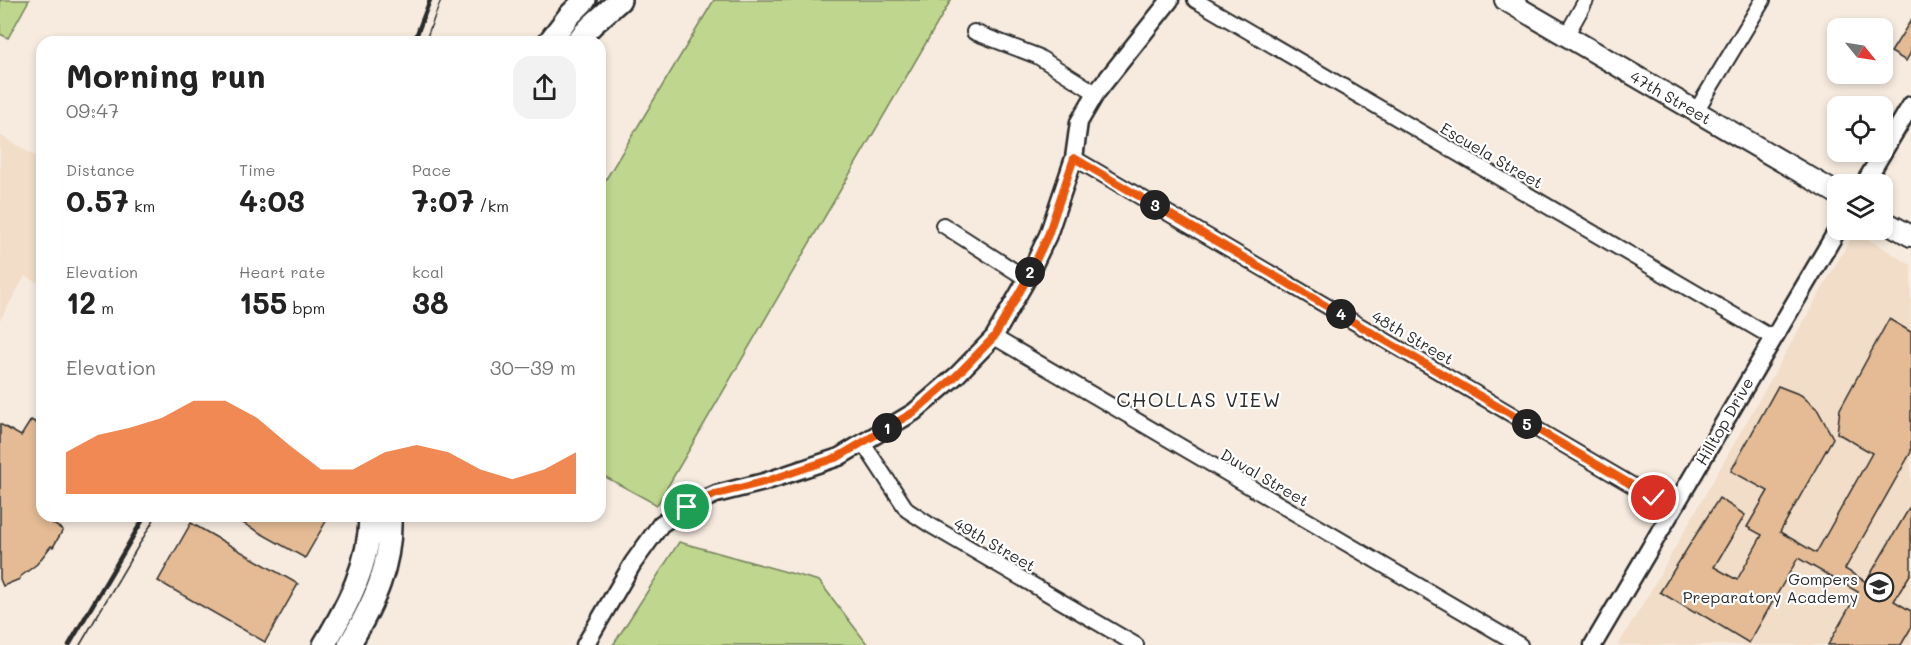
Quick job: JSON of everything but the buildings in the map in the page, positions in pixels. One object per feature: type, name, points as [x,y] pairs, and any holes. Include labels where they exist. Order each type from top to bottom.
[{"type":"main road","points":[[554,36],[585,0]]},
{"type":"main road","points":[[576,36],[581,20],[601,0]]},
{"type":"main road","points":[[580,36],[620,0]]},
{"type":"main road","name":"47th Street","points":[[1506,0],[1827,188]]},
{"type":"main road","points":[[1893,226],[1911,236]]},
{"type":"main road","points":[[324,645],[358,581],[367,550],[369,522]]},
{"type":"main road","points":[[349,645],[384,575],[389,554],[390,522]]},
{"type":"street","points":[[585,645],[633,563],[661,524],[687,507],[716,494],[764,482],[838,457],[863,443],[914,412],[957,375],[994,337],[1027,279],[1048,235],[1074,158],[1079,122],[1096,93],[1170,0]]},
{"type":"street","name":"Escuela Street","points":[[1195,0],[1773,338]]},
{"type":"street","points":[[1566,36],[1586,0]]},
{"type":"street","points":[[1696,111],[1763,0]]},
{"type":"street","points":[[974,32],[1037,56],[1096,93]]},
{"type":"street","points":[[1870,174],[1911,105]]},
{"type":"street","name":"48th Street","points":[[1074,158],[1673,509]]},
{"type":"street","points":[[943,225],[1027,279]]},
{"type":"street","name":"Hilltop Drive","points":[[1593,645],[1831,240]]},
{"type":"street","name":"Duval Street","points":[[994,337],[1520,645]]},
{"type":"street","name":"49th Street","points":[[863,443],[907,510],[1136,645]]},
{"type":"shaded area","points":[[0,135],[36,156],[36,282],[25,276],[0,320]]},
{"type":"shaded area","name":"Gompers Preparatory Academy","points":[[1850,240],[1870,240],[1911,265],[1911,645],[1618,645]]},
{"type":"green space","points":[[0,0],[29,0],[8,38],[0,34]]},
{"type":"green space","points":[[714,0],[951,0],[657,505],[606,477],[606,179]]},
{"type":"green space","points":[[679,542],[819,581],[868,645],[613,645]]},
{"type":"tram line","points":[[427,36],[441,0]]},
{"type":"tram line","points":[[80,645],[152,522]]},
{"type":"railway","points":[[416,36],[430,0]]},
{"type":"railway","points":[[69,645],[141,522]]},
{"type":"place","name":"Gompers Preparatory Academy","points":[[1879,587]]},
{"type":"district","name":"CHOLLAS VIEW","points":[[1199,399]]},
{"type":"route","points":[[687,507],[716,494],[764,482],[838,457],[914,412],[957,375],[994,337],[1027,279],[1048,235],[1074,158],[1654,498]]}]
